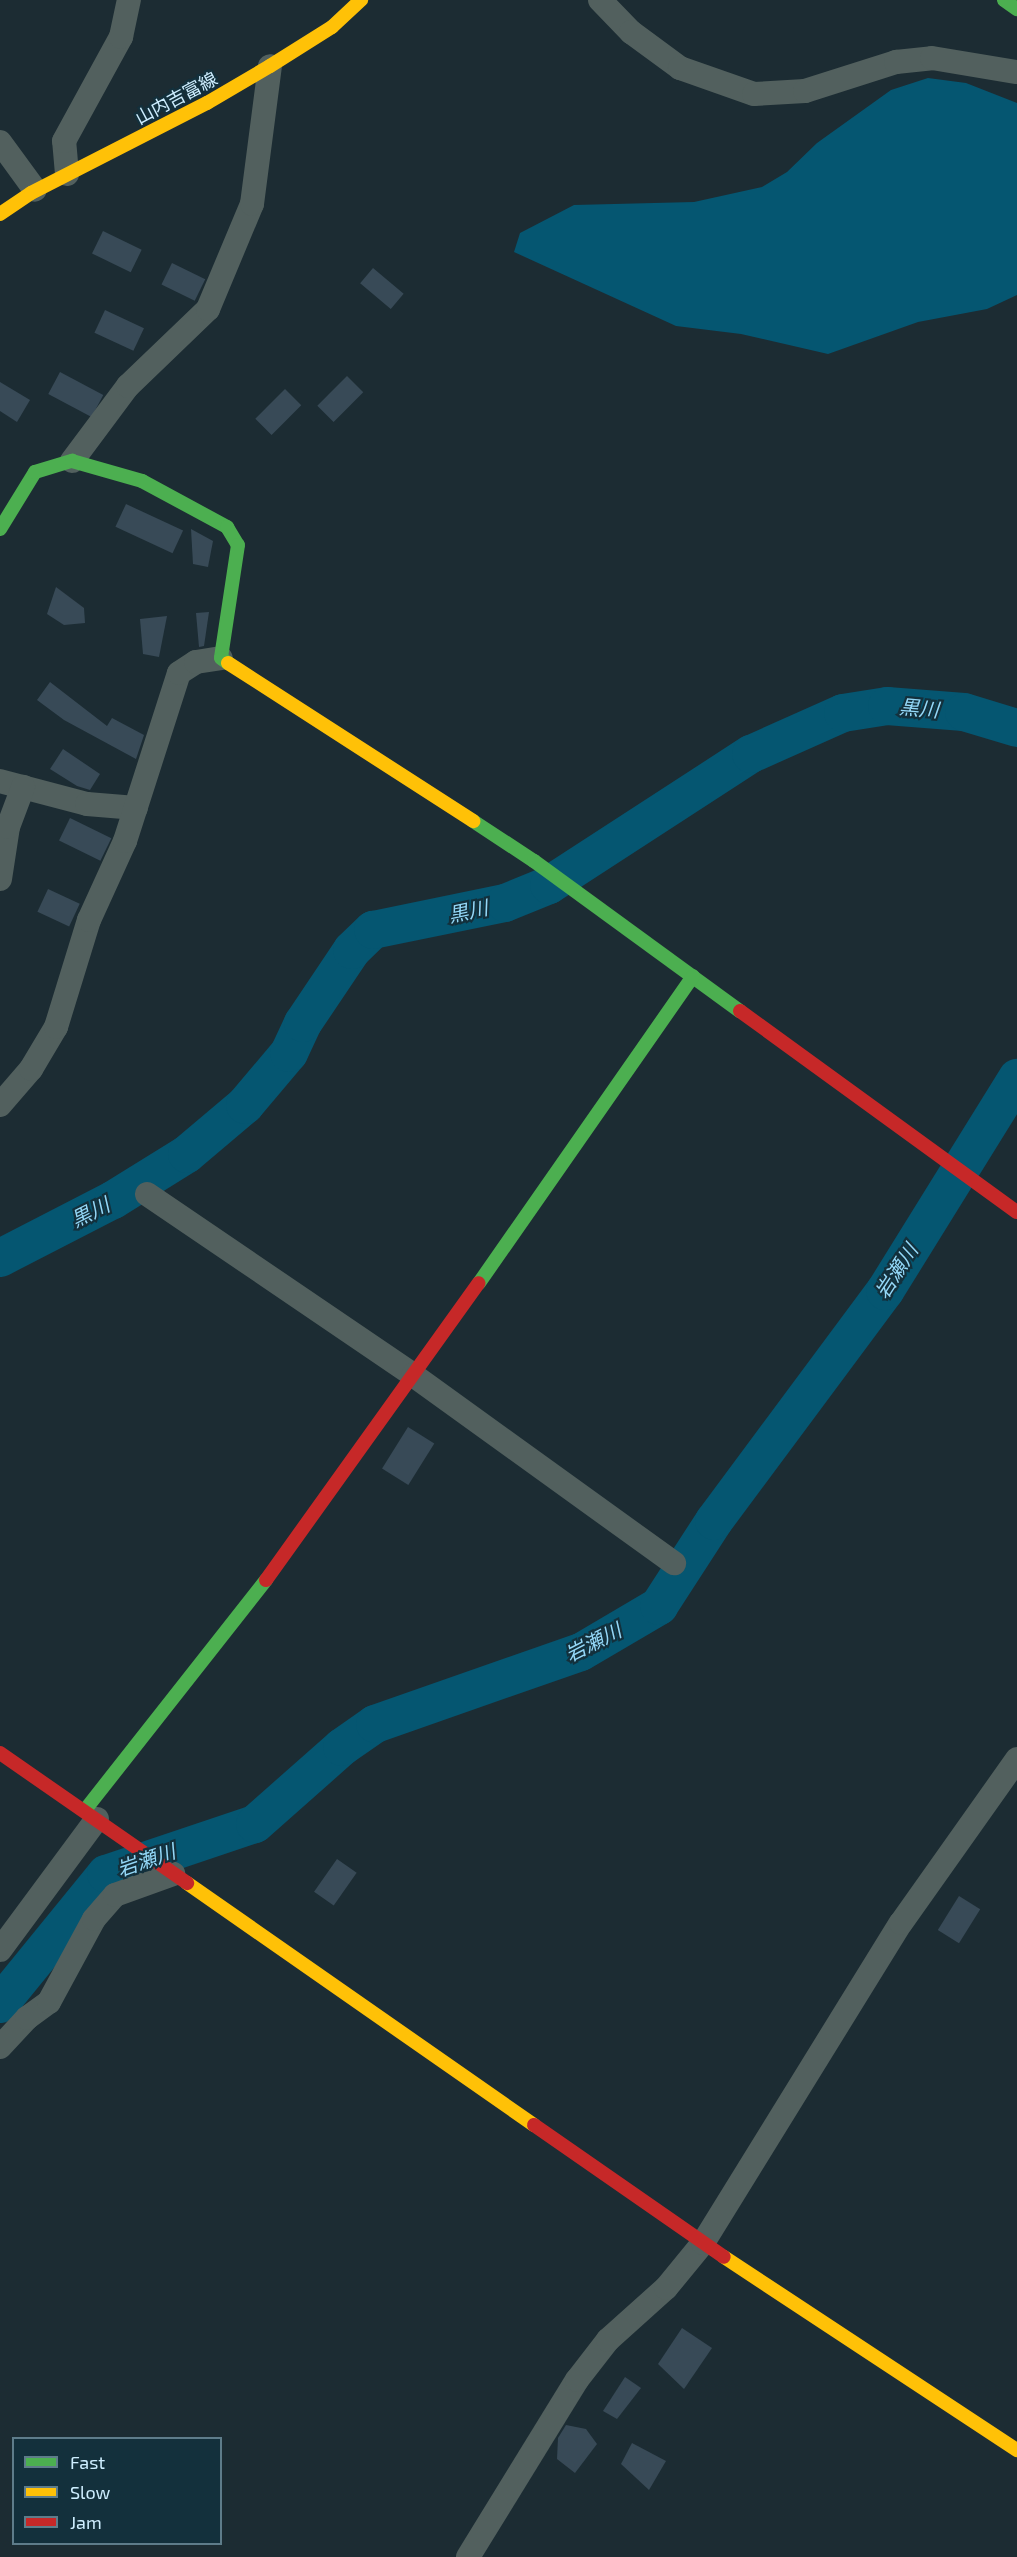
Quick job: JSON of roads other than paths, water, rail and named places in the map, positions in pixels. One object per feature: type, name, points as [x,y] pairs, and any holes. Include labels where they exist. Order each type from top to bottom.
[{"type":"main road","name":"山内吉富線","points":[[0,214],[35,190],[207,104],[332,27],[361,0]]},
{"type":"main road","points":[[1004,0],[1017,9]]},
{"type":"main road","points":[[0,529],[35,472],[72,461],[142,481],[226,527],[238,545],[221,658],[534,861],[1017,1212]]},
{"type":"main road","points":[[91,1815],[264,1583],[413,1376],[693,976]]},
{"type":"main road","points":[[0,1753],[704,2243],[1017,2450]]},
{"type":"street","points":[[67,174],[64,141],[121,37],[129,0]]},
{"type":"street","points":[[600,0],[631,32],[680,68],[754,94],[805,91],[896,62],[932,58],[1017,72]]},
{"type":"street","points":[[72,461],[128,386],[208,309],[252,204],[270,66]]},
{"type":"street","points":[[0,142],[35,190]]},
{"type":"street","points":[[0,1106],[31,1069],[56,1027],[89,920],[136,808],[179,673],[196,662],[221,658]]},
{"type":"street","points":[[0,781],[87,804],[136,808]]},
{"type":"street","points":[[0,879],[8,827],[23,787]]},
{"type":"street","points":[[147,1194],[413,1376],[674,1563]]},
{"type":"street","points":[[468,2557],[584,2372],[608,2340],[666,2288],[704,2243],[901,1923],[1017,1759]]},
{"type":"street","points":[[0,1950],[91,1815]]},
{"type":"street","points":[[0,2047],[27,2018],[49,2002],[94,1919],[115,1895],[166,1869]]},
{"type":"water","points":[[928,78],[966,83],[1017,103],[1017,295],[987,309],[918,322],[828,354],[741,334],[676,326],[514,252],[520,233],[574,205],[694,202],[762,187],[787,172],[817,143],[891,90]]},
{"type":"waterway","name":"黒川","points":[[0,1258],[113,1200],[187,1154],[245,1105],[289,1053],[303,1023],[352,950],[373,930],[505,903],[549,885],[751,754],[843,713],[887,706],[964,712],[1017,728]]},
{"type":"waterway","name":"岩瀬川","points":[[0,2004],[106,1874],[255,1824],[342,1747],[375,1724],[581,1652],[659,1606],[714,1521],[885,1291],[1017,1078]]}]
